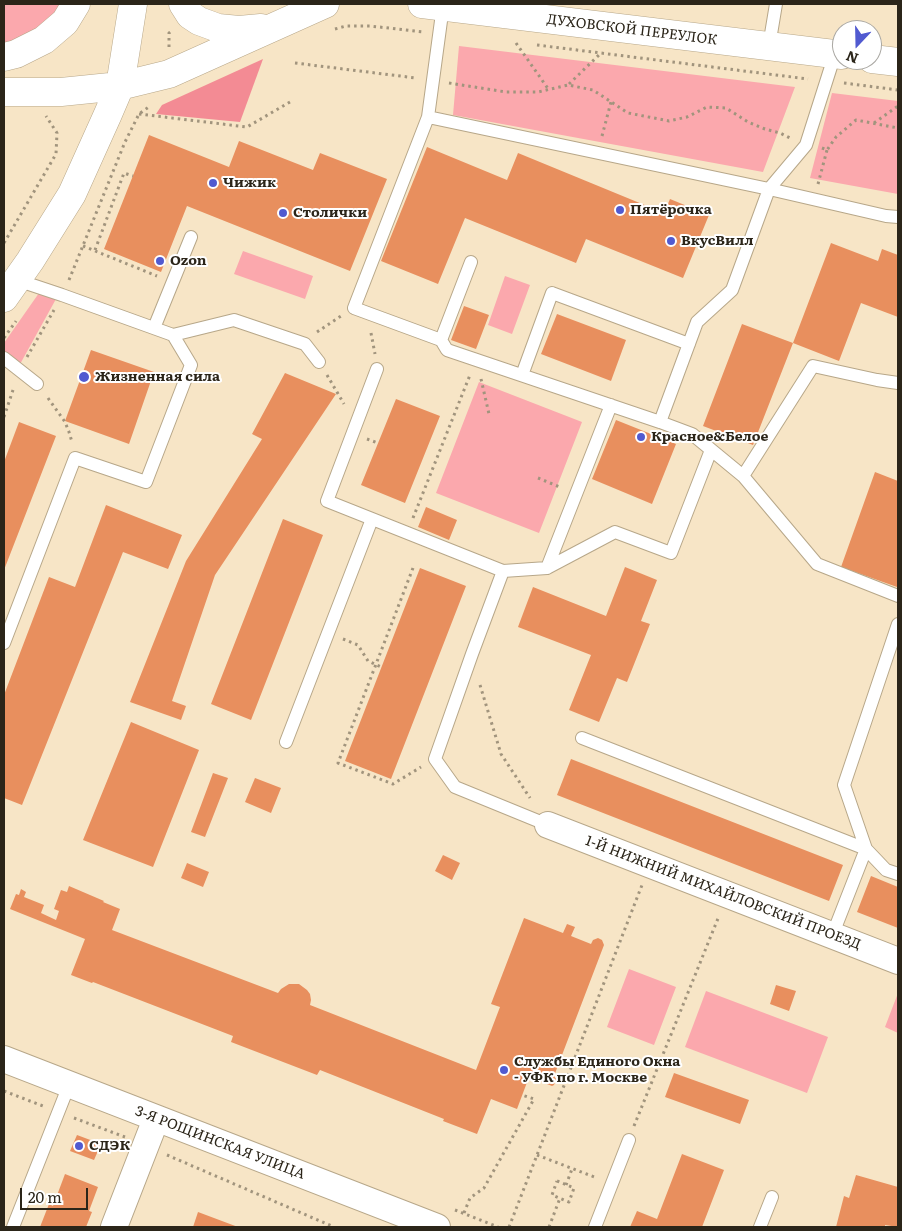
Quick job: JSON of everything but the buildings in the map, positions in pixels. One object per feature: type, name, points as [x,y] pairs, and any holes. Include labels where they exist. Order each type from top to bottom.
[{"type":"street","points":[[4,57],[16,54],[44,40],[65,22],[76,4]]},
{"type":"street","points":[[120,86],[133,4]]},
{"type":"street","points":[[10,289],[72,194],[120,86],[151,4]]},
{"type":"street","name":"ДУХОВСКОЙ ПЕРЕУЛОК","points":[[446,6],[832,53]]},
{"type":"street","points":[[180,16],[190,15],[199,21],[218,28],[239,30],[273,28],[327,17]]},
{"type":"street","points":[[4,92],[61,92],[120,86],[169,74],[273,28]]},
{"type":"street","points":[[882,60],[898,62]]},
{"type":"street","name":"1-Й НИЖНИЙ МИХАЙЛОВСКИЙ ПРОЕЗД","points":[[548,825],[898,961]]},
{"type":"street","name":"3-Я РОЩИНСКАЯ УЛИЦА","points":[[4,1060],[156,1119],[408,1222],[437,1227]]},
{"type":"street","points":[[114,1227],[156,1119]]},
{"type":"lane","points":[[769,46],[776,4]]},
{"type":"lane","points":[[446,6],[426,80],[428,117],[354,308],[441,340],[447,350],[692,434],[744,476],[817,564],[898,596]]},
{"type":"lane","points":[[660,422],[697,322],[732,290],[769,189],[806,145],[832,69]]},
{"type":"lane","points":[[428,117],[769,189],[886,216],[898,217]]},
{"type":"lane","points":[[154,328],[191,237]]},
{"type":"lane","points":[[441,340],[471,262]]},
{"type":"lane","points":[[10,289],[62,295],[173,335],[234,320],[305,344],[319,362]]},
{"type":"lane","points":[[522,375],[552,293],[689,344]]},
{"type":"lane","points":[[4,643],[75,458],[146,482],[190,365],[173,335]]},
{"type":"lane","points":[[4,358],[38,384]]},
{"type":"lane","points":[[744,476],[812,366],[898,383]]},
{"type":"lane","points":[[377,369],[327,501],[503,571],[547,568],[615,532],[671,552],[711,450]]},
{"type":"lane","points":[[547,568],[611,405]]},
{"type":"lane","points":[[286,742],[372,519]]},
{"type":"lane","points":[[503,571],[435,759],[455,788],[548,825]]},
{"type":"lane","points":[[832,936],[866,850],[844,785],[898,624]]},
{"type":"lane","points":[[582,738],[866,850],[886,870],[898,874]]},
{"type":"lane","points":[[13,1227],[69,1085]]},
{"type":"lane","points":[[595,1227],[629,1140]]},
{"type":"lane","points":[[760,1227],[772,1197]]},
{"type":"path","points":[[169,55],[169,33],[180,16]]},
{"type":"path","points":[[327,17],[346,26],[370,26],[440,33]]},
{"type":"path","points":[[507,42],[526,44]]},
{"type":"path","points":[[516,43],[549,90]]},
{"type":"path","points":[[535,45],[898,90]]},
{"type":"path","points":[[568,85],[601,53]]},
{"type":"path","points":[[295,63],[462,84],[506,92],[538,92],[568,85],[593,90],[628,112],[668,121],[687,117],[707,107],[726,108],[748,122],[780,133],[806,145],[827,150]]},
{"type":"path","points":[[182,119],[247,127],[290,102]]},
{"type":"path","points":[[597,153],[611,102]]},
{"type":"path","points":[[4,416],[20,370],[62,295],[129,135],[139,114],[152,104]]},
{"type":"path","points":[[874,124],[898,106]]},
{"type":"path","points":[[4,243],[56,154],[56,133],[46,116],[38,115]]},
{"type":"path","points":[[814,200],[827,150],[836,137],[856,120],[898,128]]},
{"type":"path","points":[[94,250],[124,173],[133,176]]},
{"type":"path","points":[[83,246],[163,278]]},
{"type":"path","points":[[368,313],[377,369]]},
{"type":"path","points":[[476,360],[489,414]]},
{"type":"path","points":[[408,533],[476,360]]},
{"type":"path","points":[[319,362],[356,424]]},
{"type":"path","points":[[38,384],[70,432],[75,458]]},
{"type":"path","points":[[538,478],[576,494]]},
{"type":"path","points":[[413,568],[338,763],[392,784],[435,759]]},
{"type":"path","points":[[328,633],[358,645],[368,661],[381,667]]},
{"type":"path","points":[[472,654],[486,706],[502,754],[548,825]]},
{"type":"path","points":[[509,1227],[650,865]]},
{"type":"path","points":[[629,1140],[727,894]]},
{"type":"path","points":[[4,1091],[146,1145],[334,1227]]},
{"type":"path","points":[[464,1213],[470,1198],[484,1188],[534,1100],[522,1095]]},
{"type":"path","points":[[537,1155],[612,1184]]},
{"type":"path","points":[[566,1184],[572,1169]]},
{"type":"path","points":[[557,1181],[566,1184],[574,1188],[569,1202],[552,1195],[557,1181]]},
{"type":"path","points":[[549,1227],[560,1198]]},
{"type":"shaded area","points":[[4,4],[65,4],[49,23],[4,44]]},
{"type":"shaded area","points":[[459,46],[795,87],[763,172],[453,115]]},
{"type":"shaded area","points":[[263,59],[240,122],[156,114],[162,105]]},
{"type":"shaded area","points":[[832,93],[898,101],[898,194],[810,178]]},
{"type":"shaded area","points":[[243,251],[313,276],[305,299],[234,274]]},
{"type":"shaded area","points":[[505,276],[530,285],[512,334],[488,325]]},
{"type":"shaded area","points":[[39,293],[56,299],[19,366],[4,354],[4,343]]},
{"type":"shaded area","points":[[479,382],[582,422],[539,533],[436,493]]},
{"type":"shaded area","points":[[629,969],[676,987],[654,1045],[607,1027]]},
{"type":"shaded area","points":[[706,991],[828,1037],[807,1093],[685,1047]]},
{"type":"shaded area","points":[[898,993],[898,1033],[885,1027]]},
{"type":"place","name":"Чижик","points":[[213,183]]},
{"type":"place","name":"Пятёрочка","points":[[620,210]]},
{"type":"place","name":"Столички","points":[[283,213]]},
{"type":"place","name":"ВкусВилл","points":[[671,241]]},
{"type":"place","name":"Ozon","points":[[160,261]]},
{"type":"place","name":"Жизненная сила","points":[[84,377]]},
{"type":"place","name":"Красное&Белое","points":[[641,437]]},
{"type":"place","name":"Службы Единого Окна - УФК по г. Москве","points":[[504,1070]]},
{"type":"place","name":"СДЭК","points":[[79,1146]]}]
